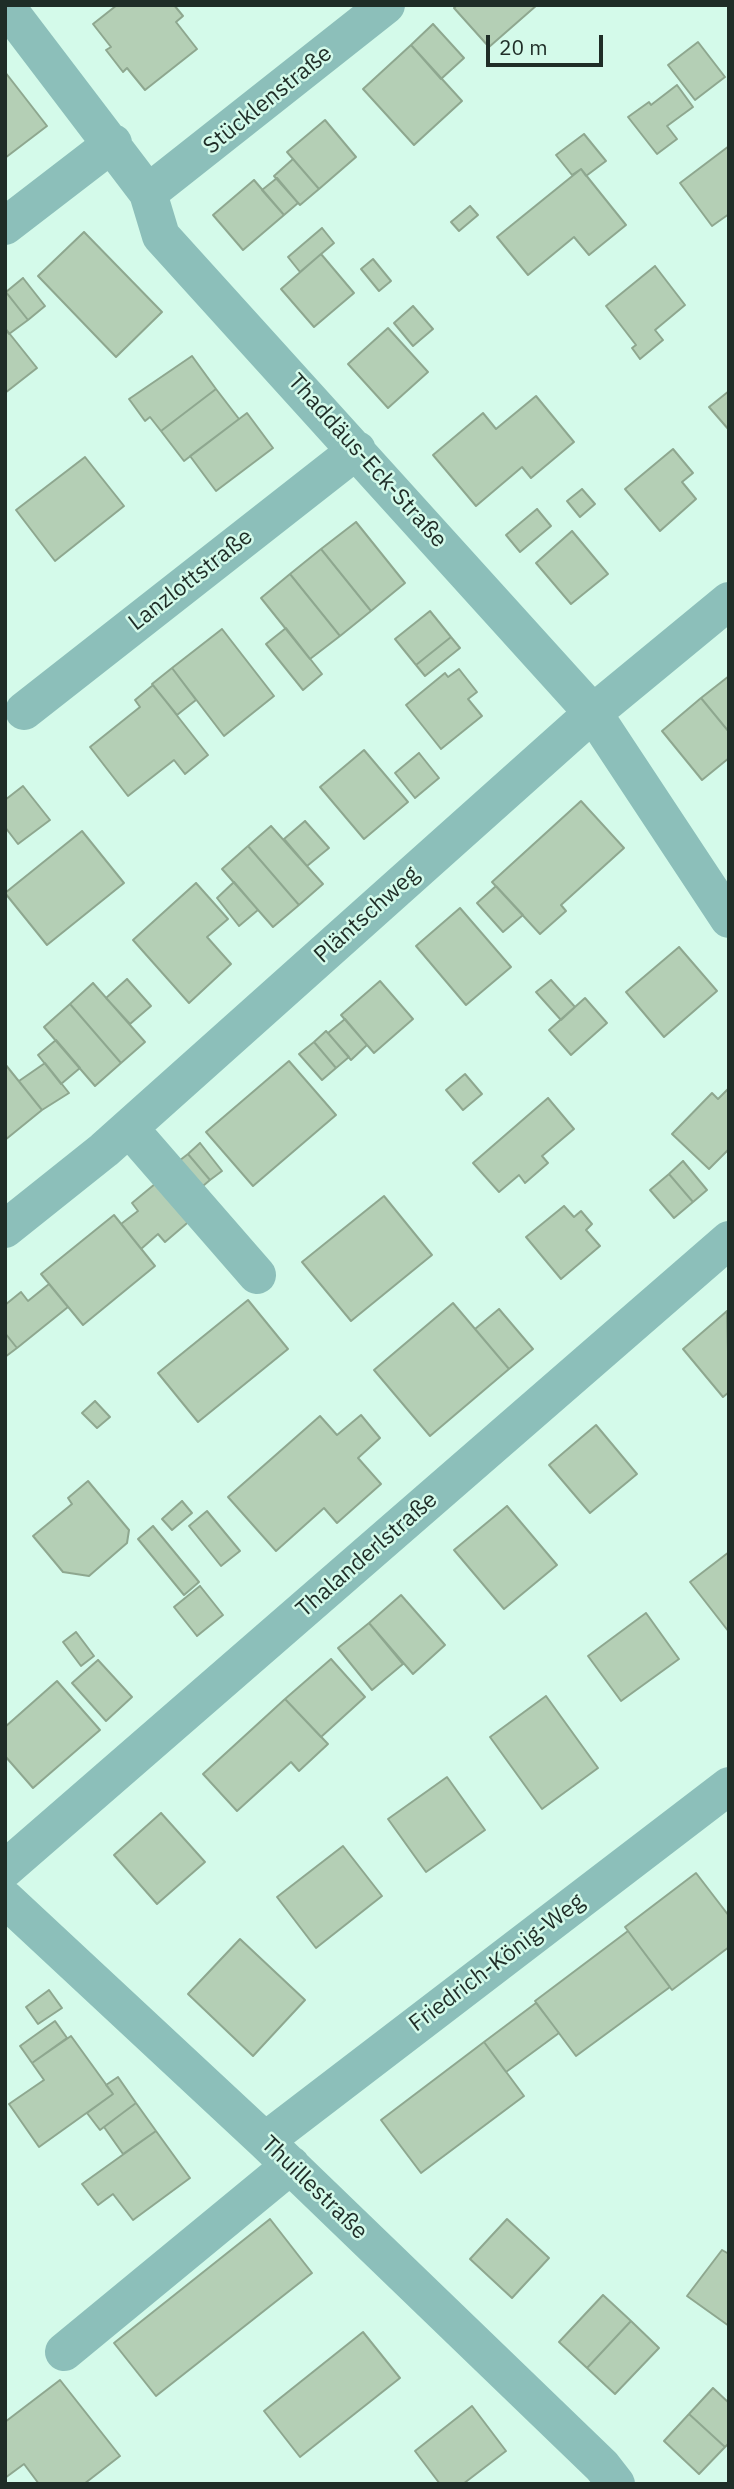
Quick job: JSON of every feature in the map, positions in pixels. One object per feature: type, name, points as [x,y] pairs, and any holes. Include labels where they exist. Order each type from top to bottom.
[{"type":"street","name":"Thaddäus-Eck-Straße","points":[[5,5],[113,143],[148,193],[161,236],[593,713],[729,919]]},
{"type":"street","name":"Stücklenstraße","points":[[148,193],[386,5]]},
{"type":"street","points":[[5,226],[113,143]]},
{"type":"street","name":"Lanzlottstraße","points":[[24,710],[357,450]]},
{"type":"street","name":"Pläntschweg","points":[[5,1228],[129,1128],[593,713],[729,601]]},
{"type":"street","points":[[129,1128],[257,1275]]},
{"type":"street","name":"Thalanderlstraße","points":[[5,1869],[729,1240]]},
{"type":"street","name":"Friedrich-König-Weg","points":[[64,2352],[278,2153],[729,1786]]},
{"type":"street","name":"Thuillestraße","points":[[9,1908],[278,2153],[602,2466],[616,2484]]},
{"type":"building","points":[[117,5],[174,5],[183,16],[176,22],[197,49],[145,90],[127,68],[123,72],[106,50],[111,47],[93,24]]},
{"type":"building","points":[[457,5],[537,5],[489,47],[454,8]]},
{"type":"building","points":[[433,24],[464,58],[441,79],[411,45]]},
{"type":"building","points":[[698,42],[725,77],[695,100],[668,65]]},
{"type":"building","points":[[411,45],[462,101],[414,145],[363,89]]},
{"type":"building","points":[[5,72],[47,126],[5,158]]},
{"type":"building","points":[[677,85],[693,107],[667,126],[677,139],[657,154],[628,117],[649,102],[651,105]]},
{"type":"building","points":[[325,120],[356,157],[319,189],[287,152]]},
{"type":"building","points":[[584,134],[606,161],[586,176],[581,169],[572,175],[556,155]]},
{"type":"building","points":[[729,146],[729,214],[712,226],[680,183]]},
{"type":"building","points":[[293,159],[319,189],[300,205],[274,176]]},
{"type":"building","points":[[581,169],[626,225],[589,255],[574,237],[528,275],[497,237]]},
{"type":"building","points":[[277,178],[298,203],[284,215],[262,190]]},
{"type":"building","points":[[254,180],[284,215],[243,250],[213,215]]},
{"type":"building","points":[[470,206],[478,215],[459,231],[451,222]]},
{"type":"building","points":[[322,228],[334,243],[300,272],[288,257]]},
{"type":"building","points":[[84,232],[162,312],[116,357],[38,276]]},
{"type":"building","points":[[321,254],[354,293],[314,327],[281,289]]},
{"type":"building","points":[[373,259],[391,281],[379,291],[361,269]]},
{"type":"building","points":[[655,266],[685,305],[655,330],[663,340],[640,359],[632,348],[636,345],[606,306]]},
{"type":"building","points":[[23,278],[45,306],[28,320],[6,292]]},
{"type":"building","points":[[5,291],[28,320],[9,334],[5,328]]},
{"type":"building","points":[[413,306],[433,329],[413,346],[394,323]]},
{"type":"building","points":[[5,328],[37,368],[5,393]]},
{"type":"building","points":[[388,328],[428,372],[388,408],[348,364]]},
{"type":"building","points":[[192,356],[216,389],[161,431],[150,417],[145,421],[129,399]]},
{"type":"building","points":[[216,389],[239,419],[184,461],[161,431]]},
{"type":"building","points":[[729,391],[729,430],[709,407]]},
{"type":"building","points":[[536,396],[574,442],[531,478],[522,467],[476,506],[433,455],[483,413],[496,429]]},
{"type":"building","points":[[247,413],[273,448],[216,491],[190,456]]},
{"type":"building","points":[[673,449],[693,473],[682,482],[696,499],[660,531],[625,489]]},
{"type":"building","points":[[85,457],[124,506],[55,561],[16,510]]},
{"type":"building","points":[[582,489],[595,504],[580,517],[567,501]]},
{"type":"building","points":[[537,509],[551,526],[520,552],[506,535]]},
{"type":"building","points":[[356,522],[405,583],[371,611],[321,549]]},
{"type":"building","points":[[572,531],[608,574],[571,604],[536,563]]},
{"type":"building","points":[[321,549],[371,611],[340,636],[290,574]]},
{"type":"building","points":[[290,574],[340,636],[310,659],[261,598]]},
{"type":"building","points":[[430,611],[451,637],[416,665],[395,639]]},
{"type":"building","points":[[286,628],[322,674],[303,690],[266,644]]},
{"type":"building","points":[[222,629],[274,696],[224,736],[172,668]]},
{"type":"building","points":[[451,637],[460,648],[425,676],[416,665]]},
{"type":"building","points":[[172,668],[196,700],[177,715],[152,684]]},
{"type":"building","points":[[459,669],[477,692],[468,699],[482,716],[441,749],[406,705],[445,673],[448,677]]},
{"type":"building","points":[[729,676],[729,732],[701,698]]},
{"type":"building","points":[[153,685],[208,755],[185,774],[174,760],[128,796],[90,747],[140,707],[135,700]]},
{"type":"building","points":[[701,698],[729,732],[729,758],[702,780],[662,731]]},
{"type":"building","points":[[364,750],[408,802],[364,839],[320,787]]},
{"type":"building","points":[[419,753],[439,778],[415,798],[395,773]]},
{"type":"building","points":[[23,786],[50,820],[18,844],[5,827],[5,800]]},
{"type":"building","points":[[581,801],[624,848],[561,905],[566,911],[540,934],[492,882]]},
{"type":"building","points":[[305,821],[329,848],[307,866],[284,839]]},
{"type":"building","points":[[271,826],[323,884],[299,905],[248,846]]},
{"type":"building","points":[[82,831],[124,883],[47,945],[5,893]]},
{"type":"building","points":[[248,846],[299,905],[273,927],[222,869]]},
{"type":"building","points":[[234,882],[258,910],[239,926],[217,898]]},
{"type":"building","points":[[196,883],[228,919],[207,937],[231,964],[189,1003],[133,940]]},
{"type":"building","points":[[496,886],[523,915],[503,932],[477,903]]},
{"type":"building","points":[[460,908],[511,967],[466,1005],[416,946]]},
{"type":"building","points":[[679,947],[717,991],[664,1037],[626,992]]},
{"type":"building","points":[[127,979],[151,1006],[130,1024],[106,998]]},
{"type":"building","points":[[551,980],[575,1007],[561,1020],[536,992]]},
{"type":"building","points":[[380,981],[413,1019],[374,1053],[341,1015]]},
{"type":"building","points":[[93,983],[145,1042],[121,1063],[70,1004]]},
{"type":"building","points":[[585,998],[607,1023],[571,1055],[549,1030]]},
{"type":"building","points":[[70,1004],[121,1063],[95,1086],[44,1027]]},
{"type":"building","points":[[345,1019],[367,1045],[351,1060],[328,1033]]},
{"type":"building","points":[[326,1031],[349,1057],[336,1068],[314,1042]]},
{"type":"building","points":[[56,1040],[80,1068],[61,1084],[38,1055]]},
{"type":"building","points":[[314,1042],[336,1068],[322,1080],[299,1054]]},
{"type":"building","points":[[289,1061],[336,1115],[253,1186],[206,1132]]},
{"type":"building","points":[[45,1063],[69,1093],[42,1110],[19,1081]]},
{"type":"building","points":[[5,1064],[42,1110],[5,1140]]},
{"type":"building","points":[[465,1074],[482,1094],[463,1110],[446,1090]]},
{"type":"building","points":[[729,1088],[729,1149],[709,1169],[672,1134],[712,1093],[718,1099]]},
{"type":"building","points":[[548,1098],[574,1129],[542,1156],[548,1163],[525,1183],[519,1175],[499,1192],[473,1163]]},
{"type":"building","points":[[200,1143],[222,1171],[210,1180],[188,1154]]},
{"type":"building","points":[[188,1154],[210,1180],[197,1191],[175,1164]]},
{"type":"building","points":[[683,1161],[707,1190],[693,1202],[669,1174]]},
{"type":"building","points":[[669,1174],[693,1202],[674,1218],[650,1190]]},
{"type":"building","points":[[161,1179],[193,1218],[165,1242],[158,1234],[141,1249],[121,1224],[138,1211],[132,1203]]},
{"type":"building","points":[[384,1196],[432,1255],[351,1321],[302,1262]]},
{"type":"building","points":[[564,1206],[574,1217],[581,1211],[592,1224],[586,1230],[600,1246],[561,1279],[526,1237]]},
{"type":"building","points":[[114,1215],[155,1266],[83,1325],[41,1274]]},
{"type":"building","points":[[49,1284],[68,1307],[17,1348],[5,1333],[5,1305],[21,1292],[28,1301]]},
{"type":"building","points":[[248,1300],[288,1349],[198,1422],[158,1373]]},
{"type":"building","points":[[453,1303],[509,1369],[430,1436],[374,1370]]},
{"type":"building","points":[[499,1309],[533,1349],[509,1369],[475,1329]]},
{"type":"building","points":[[727,1311],[729,1392],[723,1397],[683,1349]]},
{"type":"building","points":[[5,1333],[17,1348],[5,1357]]},
{"type":"building","points":[[95,1401],[110,1417],[97,1428],[82,1413]]},
{"type":"building","points":[[361,1415],[380,1438],[358,1458],[381,1484],[337,1523],[324,1508],[276,1551],[228,1497],[320,1416],[337,1435]]},
{"type":"building","points":[[596,1425],[637,1474],[590,1513],[549,1465]]},
{"type":"building","points":[[88,1481],[129,1530],[127,1543],[89,1576],[63,1572],[33,1536],[72,1504],[68,1498]]},
{"type":"building","points":[[182,1501],[192,1513],[172,1530],[162,1519]]},
{"type":"building","points":[[507,1506],[557,1565],[504,1609],[454,1550]]},
{"type":"building","points":[[207,1511],[240,1551],[221,1566],[189,1526]]},
{"type":"building","points":[[153,1526],[199,1582],[184,1595],[138,1539]]},
{"type":"building","points":[[729,1552],[729,1632],[690,1582]]},
{"type":"building","points":[[200,1586],[223,1615],[197,1636],[174,1607]]},
{"type":"building","points":[[401,1595],[445,1645],[413,1674],[369,1623]]},
{"type":"building","points":[[646,1613],[679,1659],[621,1701],[588,1656]]},
{"type":"building","points":[[369,1623],[403,1664],[372,1690],[338,1648]]},
{"type":"building","points":[[76,1632],[94,1656],[81,1666],[63,1642]]},
{"type":"building","points":[[331,1659],[365,1697],[321,1737],[285,1699]]},
{"type":"building","points":[[98,1660],[132,1697],[106,1721],[72,1683]]},
{"type":"building","points":[[57,1681],[100,1730],[33,1788],[5,1756],[5,1727]]},
{"type":"building","points":[[546,1696],[598,1768],[542,1809],[490,1737]]},
{"type":"building","points":[[285,1699],[328,1744],[299,1771],[291,1762],[237,1811],[203,1774]]},
{"type":"building","points":[[447,1777],[485,1830],[426,1872],[388,1819]]},
{"type":"building","points":[[161,1813],[205,1862],[157,1904],[114,1855]]},
{"type":"building","points":[[343,1846],[382,1896],[316,1948],[277,1897]]},
{"type":"building","points":[[696,1873],[729,1916],[729,1947],[672,1990],[625,1927]]},
{"type":"building","points":[[628,1931],[670,1987],[576,2056],[535,2001]]},
{"type":"building","points":[[240,1939],[305,2000],[253,2056],[188,1994]]},
{"type":"building","points":[[49,1990],[62,2008],[38,2024],[26,2007]]},
{"type":"building","points":[[536,2003],[559,2033],[506,2072],[484,2042]]},
{"type":"building","points":[[55,2021],[67,2038],[32,2063],[20,2046]]},
{"type":"building","points":[[71,2036],[113,2094],[39,2147],[9,2104],[44,2080],[32,2063]]},
{"type":"building","points":[[484,2042],[524,2096],[421,2173],[381,2120]]},
{"type":"building","points":[[118,2077],[136,2103],[100,2130],[87,2113],[113,2094],[106,2085]]},
{"type":"building","points":[[136,2103],[156,2131],[123,2154],[104,2127]]},
{"type":"building","points":[[156,2131],[190,2178],[133,2220],[113,2194],[98,2205],[82,2184]]},
{"type":"building","points":[[270,2219],[312,2273],[156,2396],[114,2343]]},
{"type":"building","points":[[507,2219],[549,2258],[512,2298],[470,2259]]},
{"type":"building","points":[[722,2250],[729,2254],[729,2326],[687,2296]]},
{"type":"building","points":[[603,2295],[631,2321],[587,2368],[559,2342]]},
{"type":"building","points":[[631,2321],[659,2348],[615,2394],[587,2368]]},
{"type":"building","points":[[363,2332],[400,2378],[300,2457],[264,2411]]},
{"type":"building","points":[[60,2380],[120,2456],[84,2484],[39,2484],[24,2464],[5,2478],[5,2422]]},
{"type":"building","points":[[713,2388],[729,2403],[729,2443],[725,2447],[689,2414]]},
{"type":"building","points":[[472,2406],[506,2451],[463,2484],[440,2484],[415,2451]]},
{"type":"building","points":[[689,2414],[725,2447],[699,2474],[664,2441]]}]
